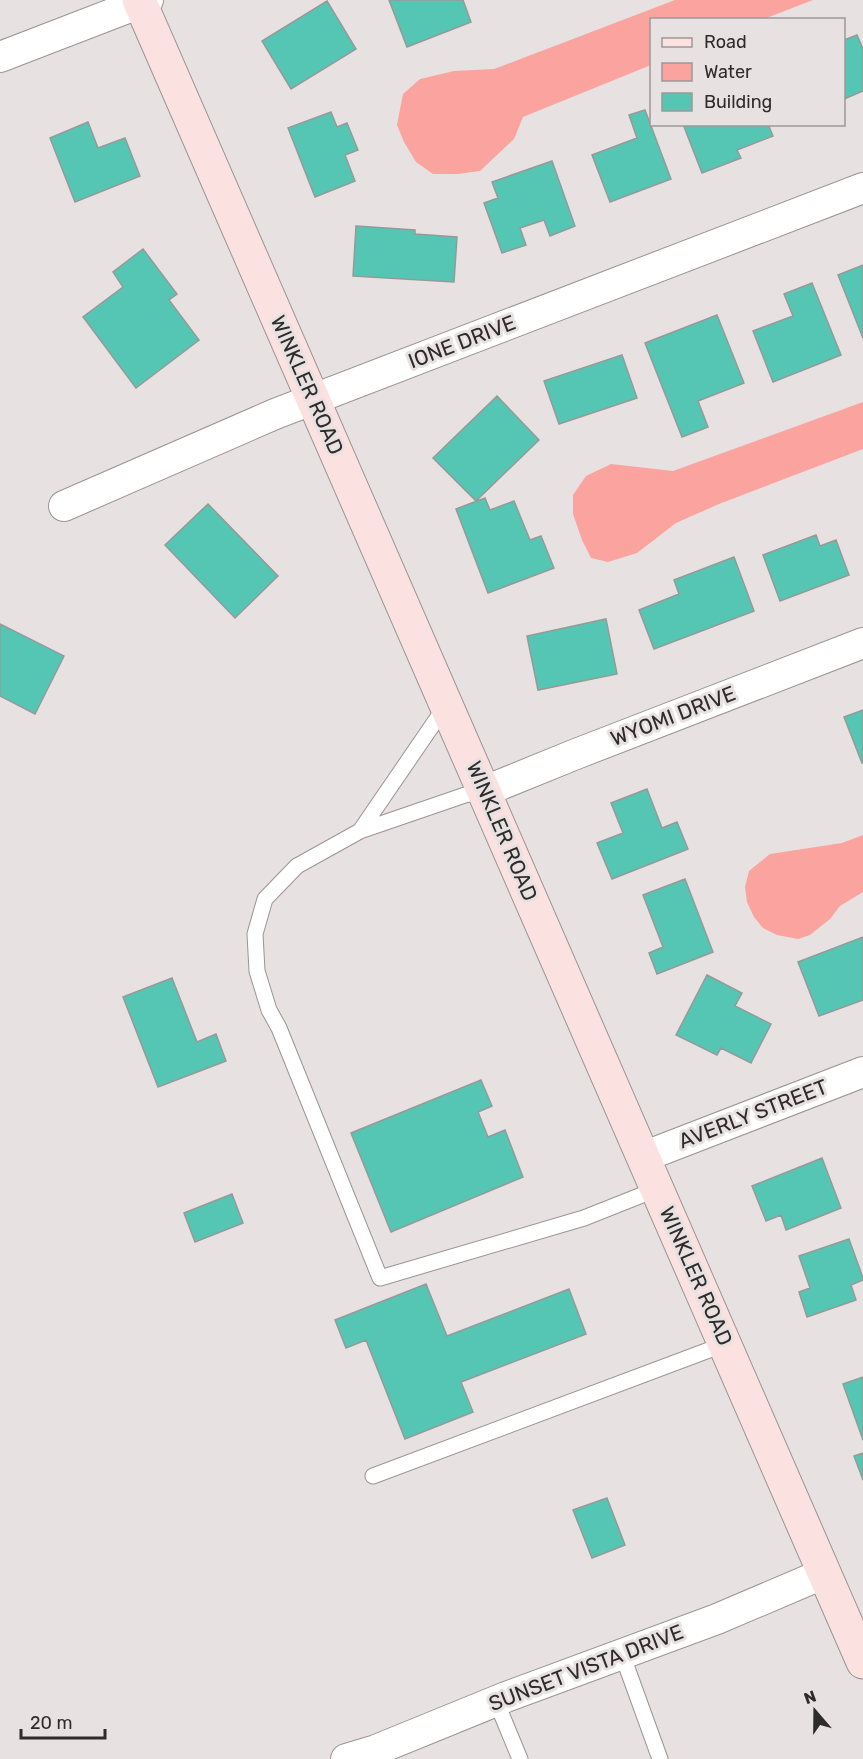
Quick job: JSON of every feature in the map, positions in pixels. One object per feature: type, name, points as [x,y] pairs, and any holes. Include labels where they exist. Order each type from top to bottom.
[{"type":"street","points":[[0,57],[143,1]]},
{"type":"street","name":"WINKLER ROAD","points":[[143,1],[863,1662]]},
{"type":"street","name":"IONE DRIVE","points":[[64,506],[275,414],[863,188]]},
{"type":"street","name":"WYOMI DRIVE","points":[[484,791],[863,643]]},
{"type":"street","name":"AVERLY STREET","points":[[643,1157],[863,1072]]},
{"type":"street","name":"SUNSET VISTA DRIVE","points":[[346,1759],[376,1750],[496,1701],[717,1619],[825,1573]]},
{"type":"lane","points":[[360,831],[447,704]]},
{"type":"lane","points":[[484,791],[465,795],[360,831],[297,866],[265,899],[255,934],[257,971],[269,1010],[279,1028],[380,1278],[585,1218],[657,1189]]},
{"type":"lane","points":[[373,1476],[725,1344]]},
{"type":"lane","points":[[622,1654],[660,1759]]},
{"type":"lane","points":[[496,1701],[520,1759]]},
{"type":"water","points":[[675,0],[813,0],[767,18],[650,18],[650,65],[523,117],[514,139],[480,171],[433,174],[416,162],[397,125],[403,94],[420,79],[454,71],[494,69]]},
{"type":"water","points":[[863,402],[863,449],[719,504],[676,523],[637,553],[608,562],[591,558],[573,514],[573,495],[586,476],[611,464],[673,471]]},
{"type":"water","points":[[863,835],[863,892],[840,906],[830,919],[810,935],[798,939],[777,935],[763,928],[754,917],[747,902],[745,887],[749,871],[770,854],[842,843]]},
{"type":"building","points":[[389,0],[463,0],[471,22],[407,47]]},
{"type":"building","points":[[327,1],[356,49],[291,89],[262,41]]},
{"type":"building","points":[[857,35],[863,49],[863,91],[845,99],[845,40]]},
{"type":"building","points":[[645,110],[671,179],[610,202],[592,155],[637,138],[629,115]]},
{"type":"building","points":[[331,112],[337,127],[347,123],[358,150],[345,155],[355,181],[315,197],[288,128]]},
{"type":"building","points":[[88,122],[98,148],[125,138],[140,176],[75,202],[50,138]]},
{"type":"building","points":[[684,126],[769,126],[773,136],[737,150],[741,158],[702,173]]},
{"type":"building","points":[[552,161],[575,226],[550,236],[544,220],[520,228],[526,245],[502,253],[484,203],[498,198],[492,182]]},
{"type":"building","points":[[356,226],[415,230],[415,234],[457,237],[454,282],[353,276]]},
{"type":"building","points":[[143,249],[177,294],[169,300],[199,340],[136,388],[83,317],[123,287],[113,272]]},
{"type":"building","points":[[863,265],[863,338],[838,275]]},
{"type":"building","points":[[812,283],[841,355],[773,382],[753,331],[793,316],[784,294]]},
{"type":"building","points":[[717,315],[744,383],[698,401],[708,427],[682,437],[645,343]]},
{"type":"building","points":[[622,355],[637,398],[559,424],[544,381]]},
{"type":"building","points":[[497,396],[539,440],[476,501],[433,458]]},
{"type":"building","points":[[485,498],[490,510],[514,501],[530,540],[541,536],[554,568],[488,593],[456,509]]},
{"type":"building","points":[[208,504],[278,576],[235,618],[165,545]]},
{"type":"building","points":[[816,535],[820,546],[836,540],[849,575],[780,601],[763,555]]},
{"type":"building","points":[[734,557],[754,611],[654,649],[639,610],[679,594],[674,580]]},
{"type":"building","points":[[606,619],[617,674],[538,690],[527,636]]},
{"type":"building","points":[[0,624],[64,656],[35,714],[0,696]]},
{"type":"building","points":[[863,710],[863,763],[862,763],[844,717]]},
{"type":"building","points":[[647,789],[662,828],[677,822],[688,849],[612,879],[597,843],[623,833],[611,803]]},
{"type":"building","points":[[685,879],[713,952],[657,974],[649,953],[663,947],[643,895]]},
{"type":"building","points":[[863,937],[863,1000],[819,1016],[798,962]]},
{"type":"building","points":[[707,975],[742,993],[735,1006],[771,1024],[751,1063],[721,1048],[717,1055],[676,1035]]},
{"type":"building","points":[[172,978],[197,1042],[216,1034],[226,1061],[158,1087],[123,997]]},
{"type":"building","points":[[481,1080],[492,1106],[478,1112],[488,1137],[505,1130],[523,1177],[391,1232],[351,1133]]},
{"type":"building","points":[[822,1158],[841,1208],[786,1230],[781,1215],[766,1221],[752,1186]]},
{"type":"building","points":[[232,1194],[243,1223],[195,1242],[184,1213]]},
{"type":"building","points":[[849,1239],[863,1278],[851,1285],[856,1300],[807,1317],[799,1292],[810,1288],[799,1256]]},
{"type":"building","points":[[426,1284],[447,1336],[569,1289],[586,1334],[461,1382],[473,1412],[405,1439],[366,1340],[346,1348],[335,1320]]},
{"type":"building","points":[[863,1377],[863,1440],[843,1384]]},
{"type":"building","points":[[863,1453],[863,1480],[854,1456]]},
{"type":"building","points":[[607,1498],[625,1545],[592,1558],[573,1510]]}]
